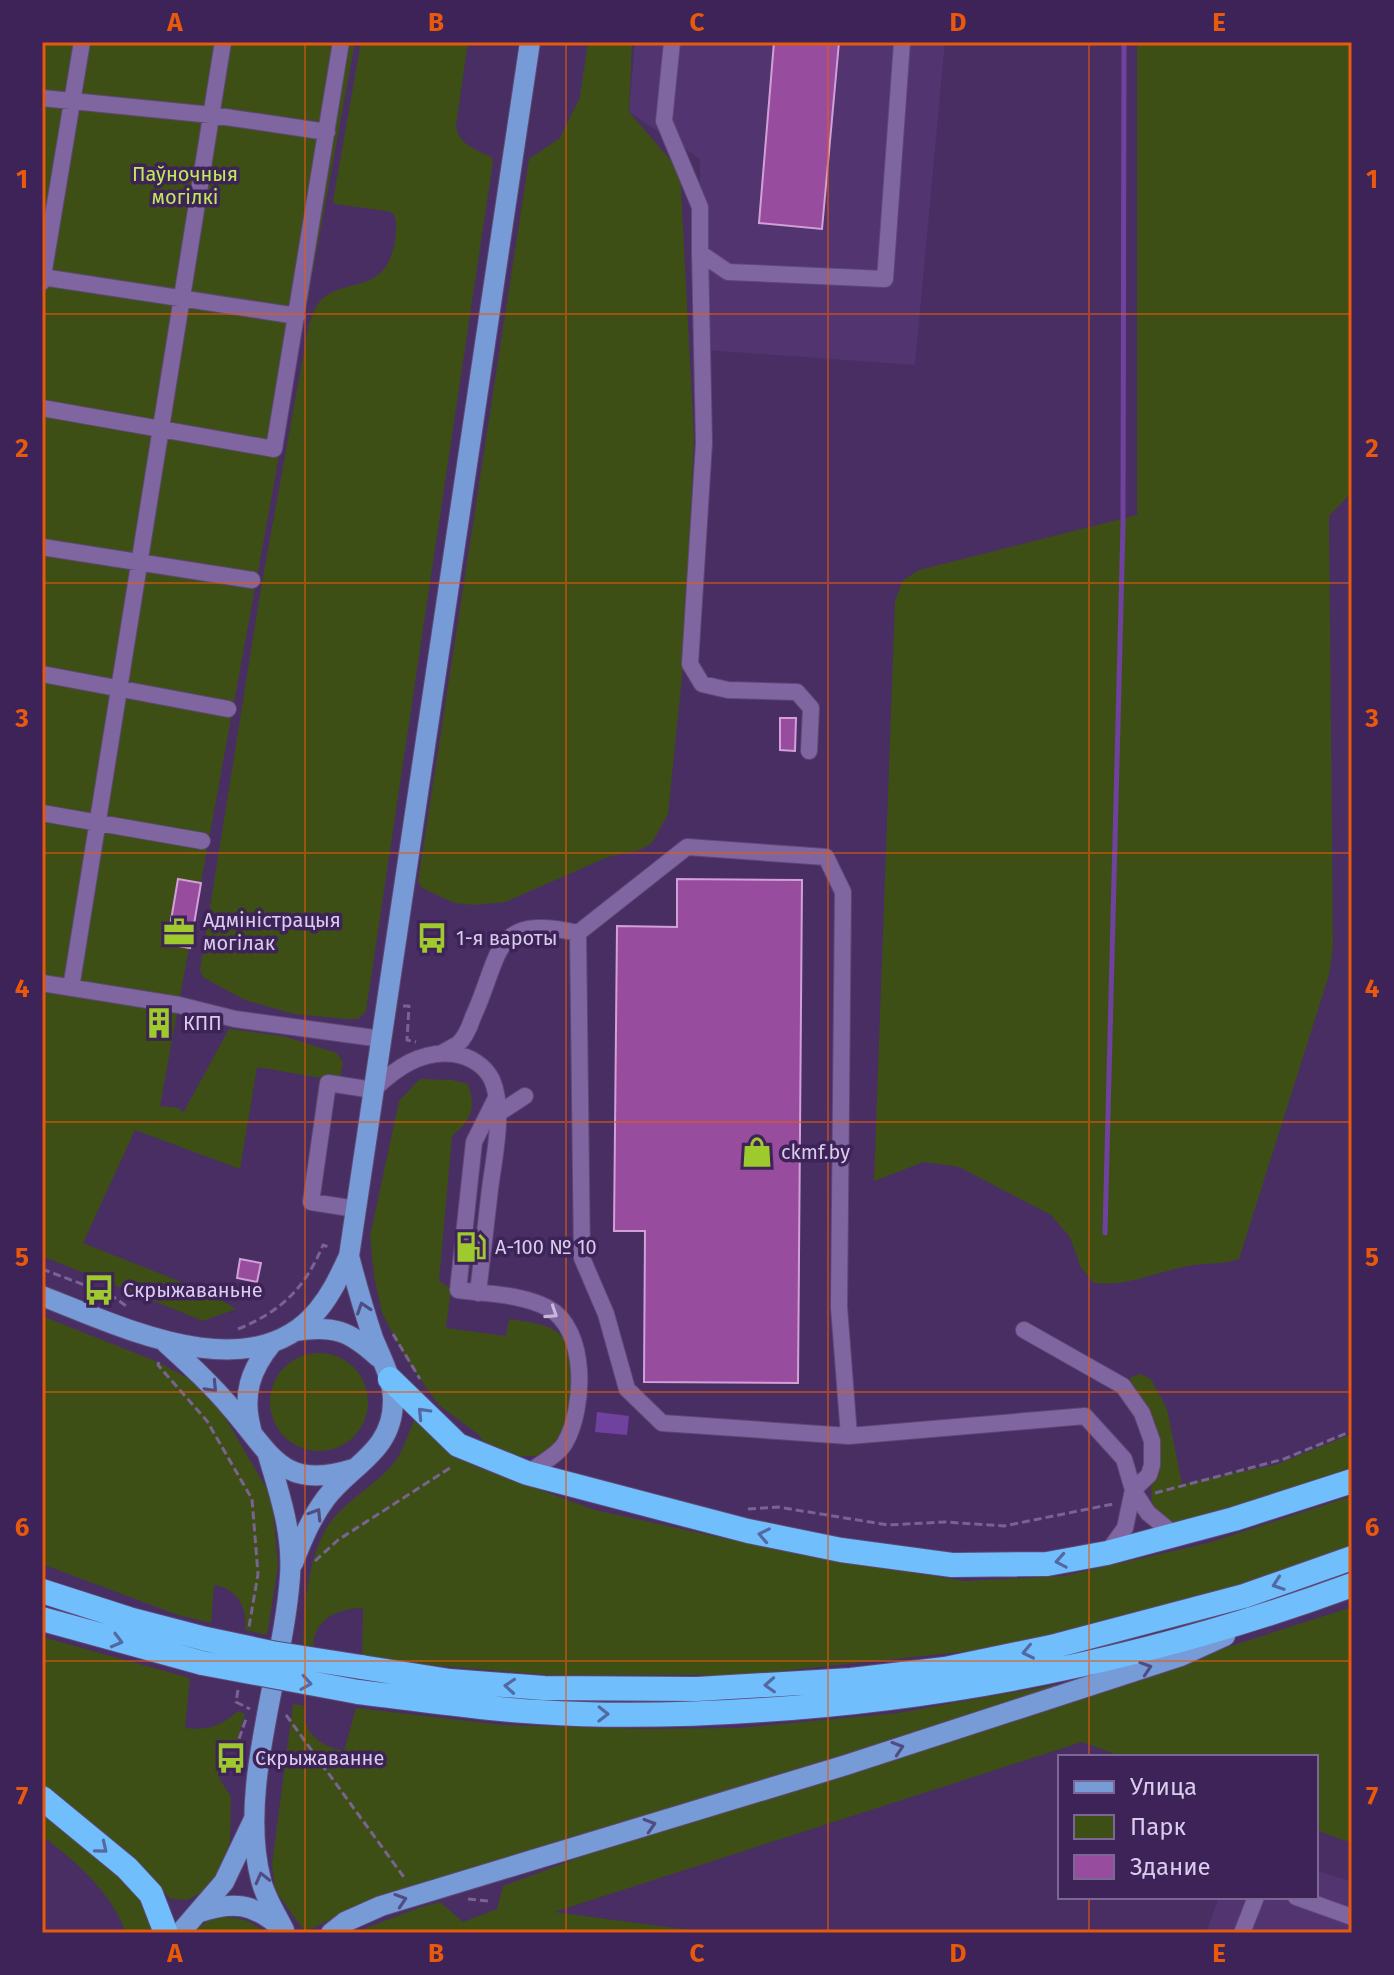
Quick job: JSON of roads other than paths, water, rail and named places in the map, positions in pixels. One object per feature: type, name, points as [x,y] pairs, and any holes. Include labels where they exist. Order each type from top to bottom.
[{"type":"highway","points":[[386,1369],[458,1445],[527,1473],[748,1531],[841,1550],[952,1565],[1047,1564],[1107,1553],[1176,1536],[1352,1481]]},
{"type":"highway","points":[[42,1591],[129,1619],[206,1639],[272,1653],[450,1681],[544,1688],[697,1689],[851,1680],[945,1669],[1051,1647],[1244,1596],[1352,1558]]},
{"type":"highway","points":[[42,1619],[202,1663],[358,1692],[538,1712],[676,1715],[854,1704],[952,1691],[1056,1672],[1272,1615],[1352,1585]]},
{"type":"highway","points":[[42,1798],[127,1868],[143,1885],[151,1894],[166,1933]]},
{"type":"main road","points":[[42,1296],[166,1343],[224,1350],[272,1343],[295,1331],[317,1312],[332,1291],[349,1256],[530,42]]},
{"type":"main road","points":[[284,1932],[261,1881],[253,1821],[259,1710],[300,1568],[305,1531],[327,1497],[379,1447],[390,1424],[393,1401],[386,1369],[362,1305],[349,1256]]},
{"type":"main road","points":[[295,1331],[336,1329],[358,1338],[386,1369]]},
{"type":"main road","points":[[166,1343],[234,1410],[268,1455],[295,1472],[313,1477],[357,1467]]},
{"type":"main road","points":[[253,1437],[247,1412],[247,1389],[257,1361],[272,1343]]},
{"type":"main road","points":[[268,1455],[300,1568]]},
{"type":"main road","points":[[331,1933],[345,1922],[393,1902],[846,1765],[1181,1656],[1272,1615]]},
{"type":"main road","points":[[180,1933],[224,1882],[253,1821]]},
{"type":"main road","points":[[200,1912],[222,1905],[244,1906],[267,1915],[284,1932]]},
{"type":"street","points":[[82,42],[42,279],[297,316]]},
{"type":"street","points":[[71,988],[223,42]]},
{"type":"street","points":[[42,408],[274,449],[341,42]]},
{"type":"street","points":[[672,42],[664,121],[700,207],[704,443],[690,664],[702,684],[728,690],[797,692],[811,708],[809,751]]},
{"type":"street","points":[[700,253],[728,272],[885,279],[902,42]]},
{"type":"street","points":[[42,98],[212,115],[327,132]]},
{"type":"street","points":[[42,547],[252,580]]},
{"type":"street","points":[[42,674],[228,709]]},
{"type":"street","points":[[42,813],[202,841]]},
{"type":"street","points":[[578,933],[687,847],[826,857],[843,892],[839,1307],[849,1436]]},
{"type":"street","points":[[356,1209],[311,1202],[328,1083],[373,1090],[387,1076],[411,1061],[442,1053],[460,1043],[503,940],[519,930],[553,927],[578,933]]},
{"type":"street","points":[[578,933],[582,1258],[606,1314],[627,1389],[662,1423],[849,1436],[1085,1416],[1124,1459],[1133,1490],[1154,1521],[1176,1536]]},
{"type":"street","points":[[42,983],[179,1005],[235,1019],[382,1039]]},
{"type":"street","points":[[442,1053],[474,1060],[492,1081],[497,1107]]},
{"type":"street","points":[[525,1096],[497,1107],[474,1142],[458,1290],[511,1297],[547,1307],[570,1330],[579,1357],[574,1420],[565,1445],[527,1473]]},
{"type":"street","points":[[1024,1330],[1123,1386],[1142,1413],[1152,1441],[1152,1465],[1149,1475],[1133,1490],[1125,1528],[1107,1553]]},
{"type":"street","points":[[1242,1933],[1255,1899]]},
{"type":"street","points":[[1302,1899],[1352,1917]]},
{"type":"waterway","points":[[1105,1233],[1123,526],[1124,42]]},
{"type":"place","name":"Адміністрацыя могілак","points":[[179,932]]},
{"type":"place","name":"1-я вароты","points":[[432,938]]},
{"type":"place","name":"КПП","points":[[159,1023]]},
{"type":"place","name":"ckmf.by","points":[[757,1152]]},
{"type":"place","name":"А-100 № 10","points":[[471,1247]]},
{"type":"place","name":"Скрыжаваньне","points":[[99,1290]]},
{"type":"place","name":"Скрыжаванне","points":[[231,1758]]},
{"type":"park label","name":"Паўночныя могілкі","points":[[185,186]]}]
